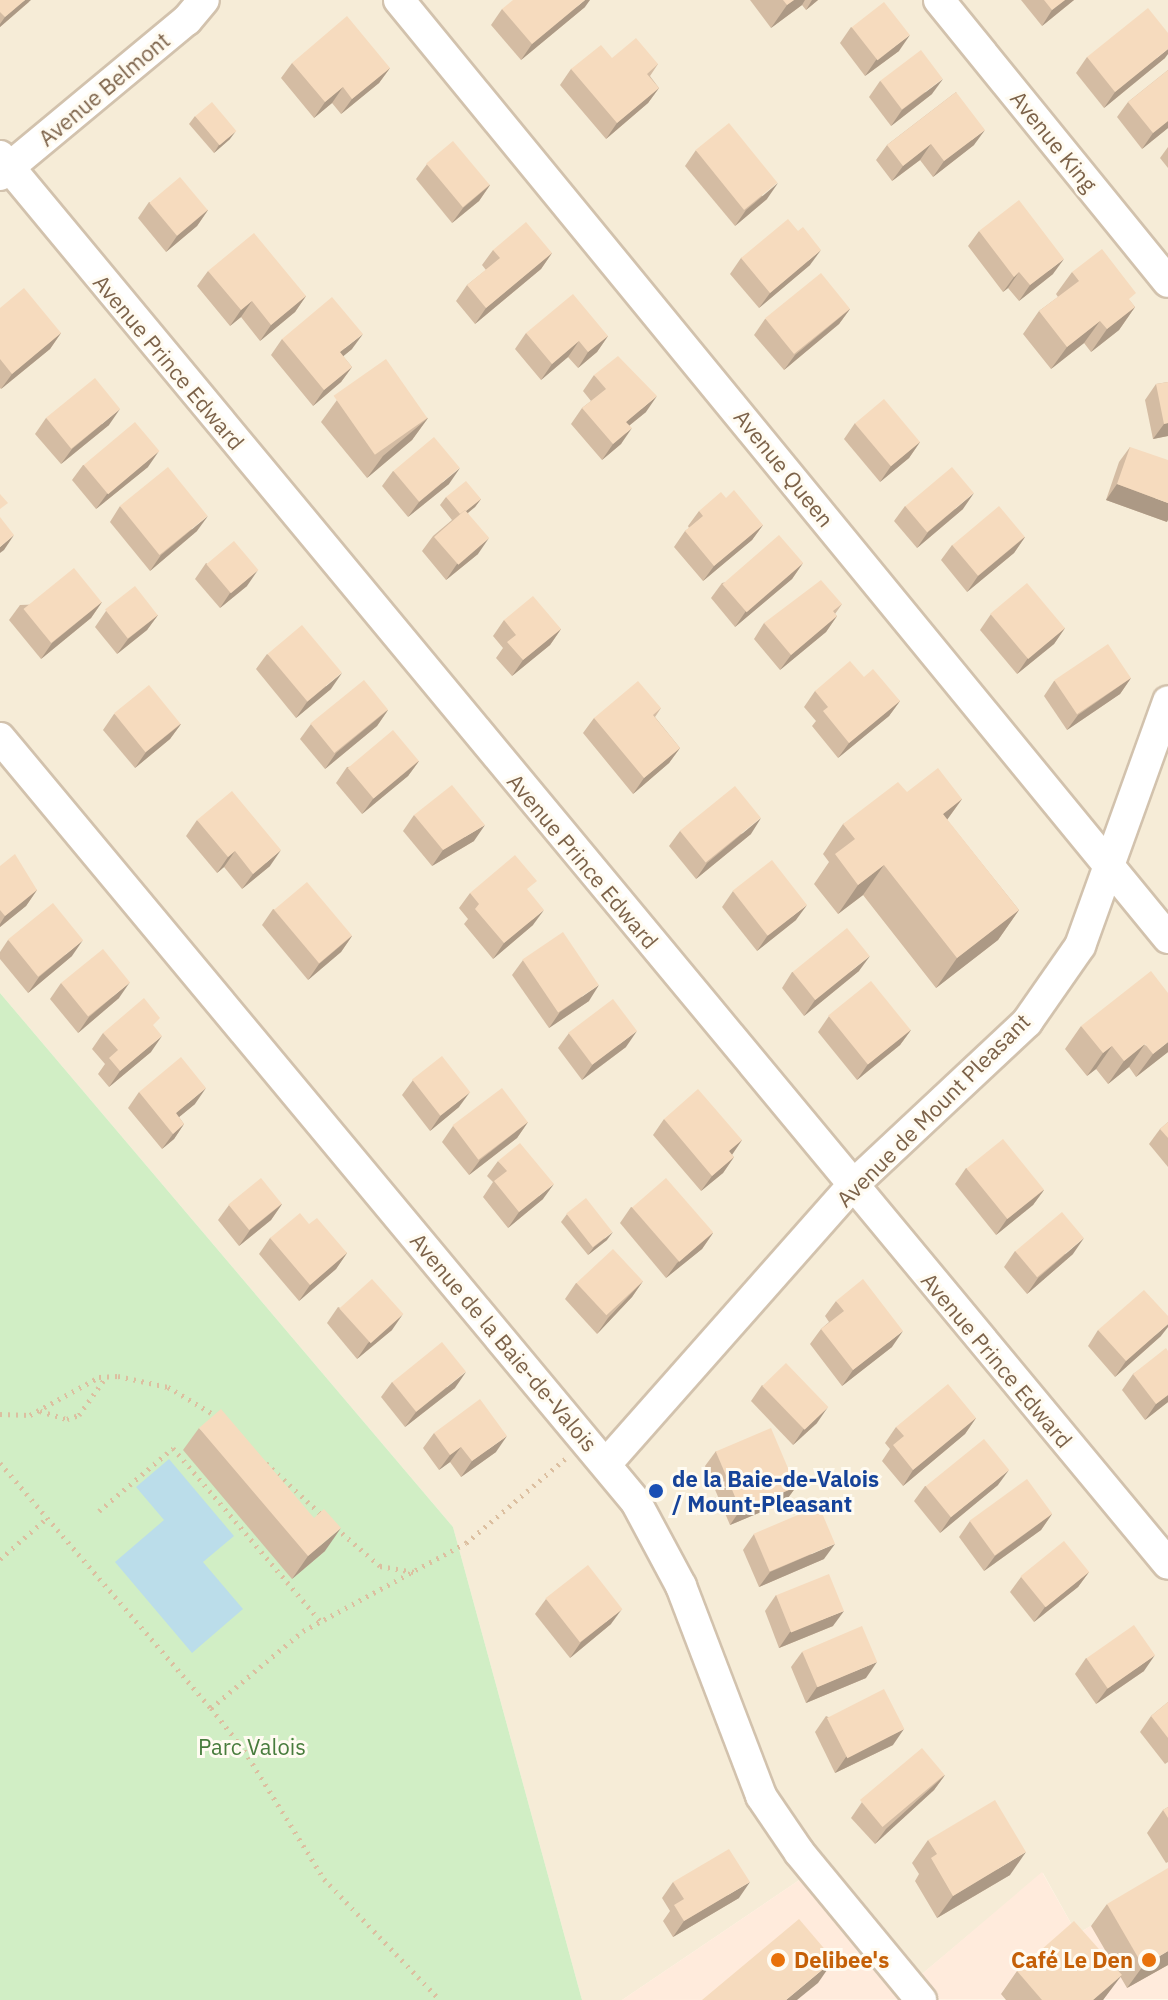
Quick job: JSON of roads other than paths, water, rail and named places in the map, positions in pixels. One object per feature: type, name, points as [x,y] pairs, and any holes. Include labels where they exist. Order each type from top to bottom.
[{"type":"street","name":"Avenue Belmont","points":[[3,166],[187,20],[204,0]]},
{"type":"street","name":"Avenue Queen","points":[[399,0],[1168,938]]},
{"type":"street","name":"Avenue King","points":[[939,0],[1168,282]]},
{"type":"street","name":"Avenue Prince Edward","points":[[3,166],[1168,1564]]},
{"type":"street","name":"Avenue de Mount Pleasant","points":[[606,1464],[852,1186],[1027,1022],[1080,946],[1168,701]]},
{"type":"street","name":"Avenue de la Baie-de-Valois","points":[[0,738],[636,1502],[681,1586],[761,1796],[799,1852],[921,2000]]},
{"type":"water","points":[[169,1459],[234,1536],[203,1562],[243,1609],[192,1653],[115,1562],[164,1520],[136,1487]]},
{"type":"place","name":"de la Baie-de-Valois / Mount-Pleasant","points":[[656,1491]]},
{"type":"place","name":"Delibee's","points":[[778,1960]]},
{"type":"place","name":"Café Le Den","points":[[1149,1960]]},
{"type":"park label","name":"Parc Valois","points":[[252,1747]]}]
